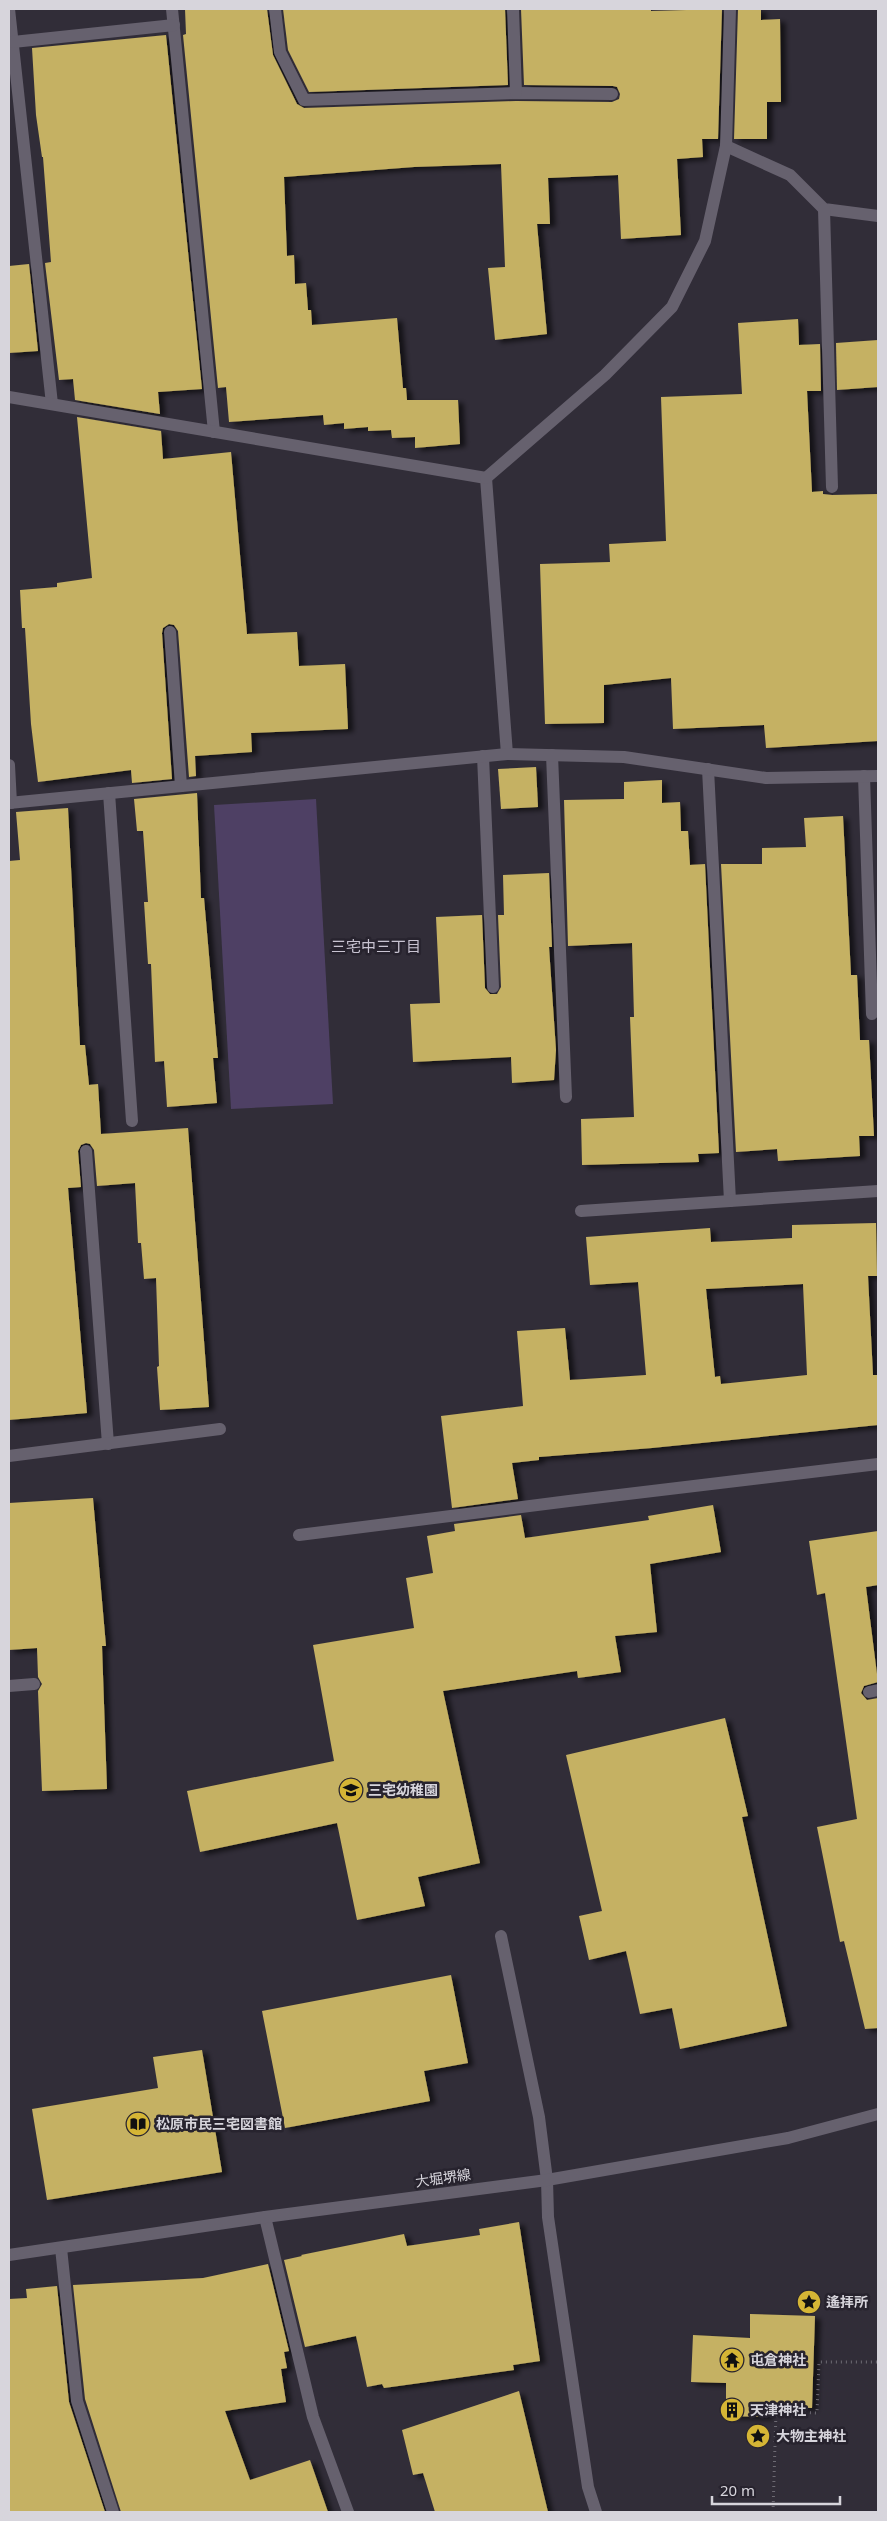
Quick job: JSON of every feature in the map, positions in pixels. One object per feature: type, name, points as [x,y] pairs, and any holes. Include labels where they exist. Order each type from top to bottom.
[{"type":"street","points":[[9,9],[52,404]]},
{"type":"street","points":[[172,9],[214,432]]},
{"type":"street","points":[[275,9],[280,52],[304,100],[516,93],[612,94]]},
{"type":"street","points":[[513,9],[516,93]]},
{"type":"street","points":[[486,478],[605,375],[672,306],[705,241],[726,146],[730,9]]},
{"type":"street","points":[[13,42],[174,25]]},
{"type":"street","points":[[726,146],[790,175],[824,209],[878,216]]},
{"type":"street","points":[[824,209],[832,487]]},
{"type":"street","points":[[9,397],[486,478]]},
{"type":"street","points":[[486,478],[507,754]]},
{"type":"street","points":[[170,632],[181,786]]},
{"type":"street","points":[[9,765],[10,803],[507,754],[624,757],[766,778],[878,776]]},
{"type":"street","points":[[552,755],[566,1097]]},
{"type":"street","points":[[482,756],[493,988]]},
{"type":"street","points":[[708,769],[730,1201]]},
{"type":"street","points":[[864,776],[872,1014]]},
{"type":"street","points":[[109,793],[132,1121]]},
{"type":"street","points":[[86,1151],[108,1444]]},
{"type":"street","points":[[580,1211],[878,1191]]},
{"type":"street","points":[[9,1456],[220,1429]]},
{"type":"street","points":[[298,1536],[569,1500],[878,1464]]},
{"type":"street","points":[[9,1686],[34,1684]]},
{"type":"street","points":[[501,1936],[540,2117],[547,2180],[548,2217],[588,2487],[596,2512]]},
{"type":"street","name":"大堀堺線","points":[[9,2255],[265,2217],[547,2180],[788,2138],[878,2114]]},
{"type":"street","points":[[265,2217],[313,2417],[348,2512]]},
{"type":"street","points":[[60,2248],[77,2401],[113,2512]]},
{"type":"path","points":[[773,2512],[776,2411],[817,2413],[819,2362],[878,2362]]},
{"type":"shaded area","points":[[316,799],[333,1104],[231,1109],[214,805]]},
{"type":"building","points":[[185,9],[267,9],[273,55],[297,104],[304,108],[516,101],[612,102],[619,99],[620,94],[617,87],[613,86],[524,85],[521,9],[651,9],[651,11],[722,9],[718,139],[702,139],[703,157],[677,159],[681,235],[621,239],[618,175],[548,178],[550,224],[537,224],[547,334],[495,340],[488,268],[505,267],[501,164],[414,167],[284,177],[287,256],[294,255],[295,284],[306,283],[308,310],[311,310],[312,325],[397,318],[403,388],[406,388],[407,400],[458,400],[460,444],[415,448],[415,437],[392,438],[391,430],[368,431],[368,427],[344,429],[344,423],[324,425],[323,415],[229,422],[226,387],[218,388],[183,35],[186,34]]},
{"type":"building","points":[[283,9],[505,9],[508,85],[309,92],[288,50]]},
{"type":"building","points":[[738,9],[761,9],[761,20],[780,19],[781,102],[767,102],[767,139],[734,139]]},
{"type":"building","points":[[166,35],[202,389],[158,392],[160,414],[75,400],[73,379],[59,380],[45,263],[51,262],[43,157],[36,115],[32,48]]},
{"type":"building","points":[[29,264],[38,351],[9,353],[9,266]]},
{"type":"building","points":[[798,319],[799,345],[820,344],[821,391],[807,391],[812,492],[823,491],[823,494],[832,495],[878,494],[878,741],[766,748],[764,725],[673,729],[671,678],[604,685],[604,723],[545,724],[540,564],[610,562],[609,544],[666,541],[661,397],[742,394],[738,323]]},
{"type":"building","points":[[878,340],[878,387],[837,390],[836,343]]},
{"type":"building","points":[[77,417],[161,431],[163,459],[231,452],[247,634],[297,632],[299,666],[345,664],[348,729],[251,733],[252,752],[195,756],[196,776],[189,777],[178,631],[174,625],[169,624],[163,628],[162,633],[172,779],[132,783],[131,770],[38,782],[31,724],[25,628],[22,628],[20,590],[57,587],[57,583],[92,578]]},
{"type":"building","points":[[536,767],[538,807],[501,809],[498,769]]},
{"type":"building","points":[[662,780],[662,803],[680,802],[681,831],[688,831],[690,865],[705,864],[719,1153],[698,1154],[699,1162],[582,1165],[581,1119],[634,1117],[630,1017],[634,1017],[632,943],[568,946],[564,800],[624,799],[624,782]]},
{"type":"building","points":[[197,793],[201,898],[204,898],[218,1058],[213,1058],[217,1103],[167,1107],[164,1061],[155,1062],[151,964],[148,964],[144,902],[148,902],[143,831],[137,831],[134,799]]},
{"type":"building","points":[[68,808],[80,1045],[85,1045],[89,1085],[98,1084],[101,1134],[188,1128],[209,1407],[160,1410],[157,1367],[159,1366],[156,1278],[144,1279],[141,1243],[138,1243],[135,1183],[97,1186],[94,1150],[90,1144],[86,1143],[81,1145],[78,1151],[81,1187],[68,1188],[87,1413],[9,1420],[9,861],[20,860],[16,812]]},
{"type":"building","points":[[843,816],[851,975],[857,975],[860,1040],[869,1040],[874,1136],[859,1136],[860,1156],[778,1161],[777,1149],[736,1152],[721,864],[762,864],[762,848],[806,847],[804,818]]},
{"type":"building","points":[[549,873],[552,947],[549,947],[556,1050],[554,1080],[512,1083],[511,1057],[413,1062],[410,1004],[440,1003],[436,917],[482,915],[485,988],[490,994],[497,994],[501,987],[498,915],[504,915],[503,875]]},
{"type":"building","points":[[876,1223],[877,1276],[868,1276],[873,1375],[878,1375],[878,1425],[652,1448],[539,1457],[539,1460],[512,1463],[518,1499],[452,1508],[441,1416],[523,1406],[517,1331],[565,1328],[570,1380],[646,1375],[638,1282],[590,1285],[586,1237],[710,1228],[711,1242],[792,1238],[792,1225]],"holes":[[[803,1284],[807,1375],[721,1384],[720,1376],[715,1377],[706,1289]]]},
{"type":"building","points":[[93,1498],[106,1646],[102,1646],[107,1789],[42,1791],[38,1691],[42,1684],[38,1677],[37,1648],[9,1650],[9,1503]]},
{"type":"building","points":[[713,1505],[721,1552],[650,1564],[657,1632],[615,1636],[621,1672],[578,1678],[577,1671],[443,1691],[480,1863],[418,1877],[425,1906],[357,1920],[337,1823],[200,1852],[187,1791],[334,1761],[313,1645],[414,1628],[406,1578],[433,1573],[427,1536],[455,1531],[454,1524],[521,1515],[525,1538],[649,1520],[648,1516]]},
{"type":"building","points":[[878,1531],[878,1585],[866,1587],[878,1682],[864,1686],[861,1693],[867,1700],[878,1698],[878,2028],[865,2029],[844,1941],[840,1942],[817,1827],[857,1819],[825,1593],[817,1595],[809,1541]]},
{"type":"building","points":[[725,1718],[748,1816],[742,1817],[787,2026],[680,2049],[672,2008],[640,2014],[626,1951],[589,1960],[579,1916],[602,1911],[566,1755]]},
{"type":"building","points":[[451,1975],[468,2063],[424,2071],[430,2101],[285,2128],[262,2011]]},
{"type":"building","points":[[202,2050],[222,2172],[47,2200],[32,2109],[158,2088],[153,2057]]},
{"type":"building","points":[[519,2222],[540,2361],[513,2365],[514,2370],[384,2388],[382,2384],[367,2387],[356,2336],[305,2347],[284,2260],[404,2234],[407,2246],[480,2235],[479,2229]]},
{"type":"building","points":[[268,2264],[289,2351],[284,2352],[287,2368],[281,2369],[286,2402],[225,2411],[250,2480],[310,2460],[328,2512],[121,2512],[85,2399],[73,2285],[203,2278]]},
{"type":"building","points":[[57,2286],[69,2402],[105,2512],[9,2512],[9,2299],[27,2298],[26,2289]]},
{"type":"building","points":[[750,2314],[815,2316],[812,2408],[767,2407],[767,2417],[726,2416],[726,2383],[691,2382],[693,2335],[750,2338]]},
{"type":"building","points":[[519,2391],[548,2512],[435,2512],[423,2473],[413,2475],[402,2430]]},
{"type":"place","name":"三宅幼稚園","points":[[351,1790]]},
{"type":"place","name":"松原市民三宅図書館","points":[[138,2124]]},
{"type":"place","name":"遙拝所","points":[[809,2302]]},
{"type":"place","name":"屯倉神社","points":[[732,2360]]},
{"type":"place","name":"天津神社","points":[[732,2410]]},
{"type":"place","name":"大物主神社","points":[[758,2436]]},
{"type":"district","name":"三宅中三丁目","points":[[376,947]]}]
